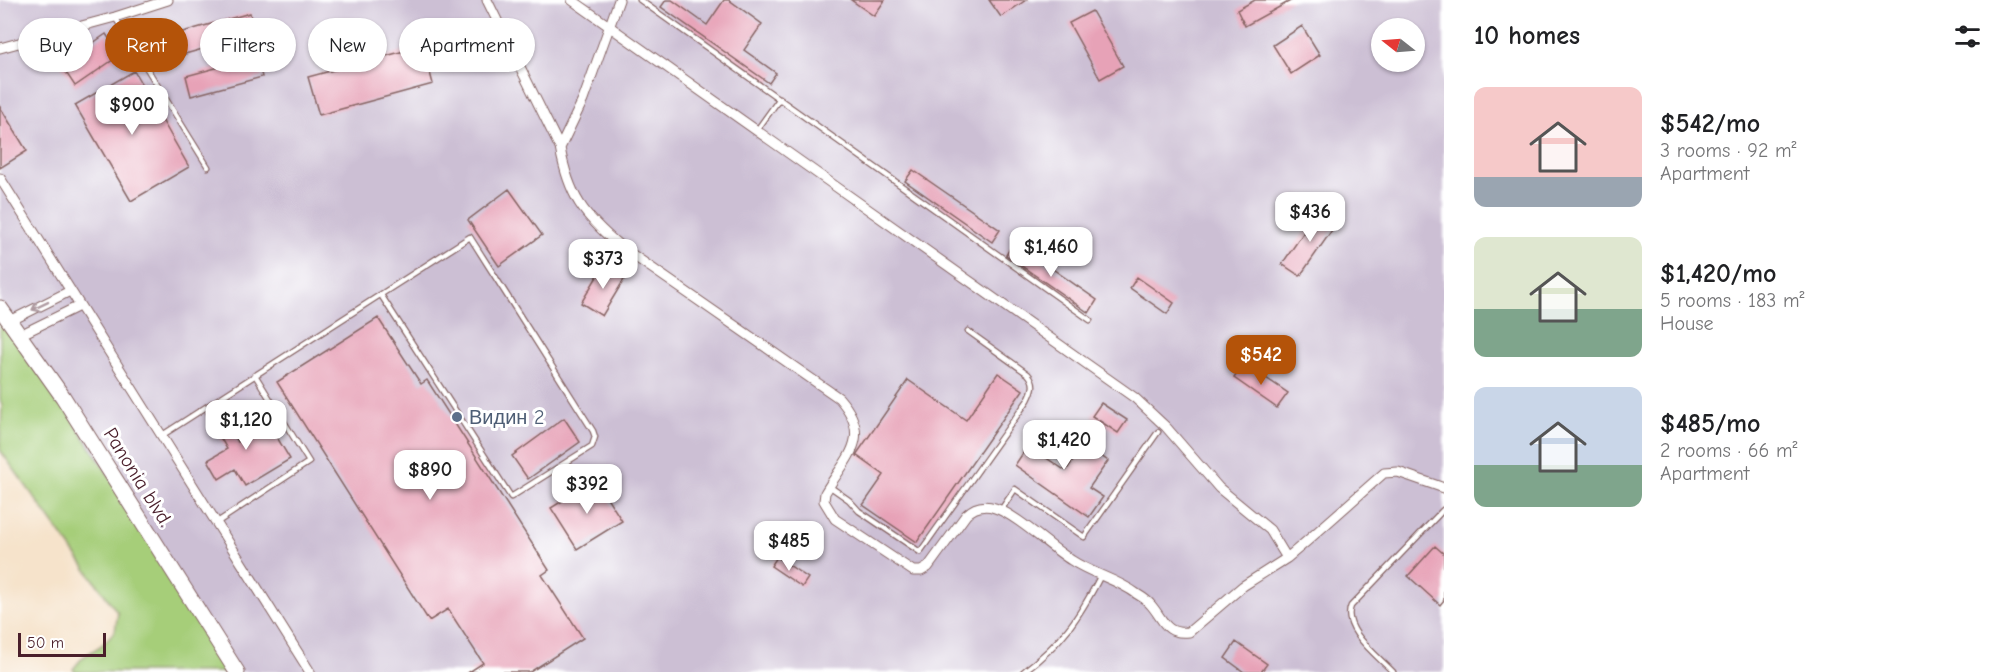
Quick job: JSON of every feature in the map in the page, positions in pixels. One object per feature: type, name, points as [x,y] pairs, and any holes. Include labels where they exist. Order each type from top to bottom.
[{"type":"main road","name":"Panonia blvd.","points":[[0,308],[63,397],[237,672]]},
{"type":"street","points":[[0,48],[168,0]]},
{"type":"street","points":[[487,0],[560,148],[565,176],[578,202],[594,225],[620,246],[839,398],[854,420],[857,432],[856,442],[829,486],[824,501],[835,519],[913,571],[921,571],[928,567],[966,515],[973,508],[984,506],[1000,510],[1071,561],[1135,592],[1151,604],[1163,624],[1172,631],[1189,632],[1243,586],[1287,558],[1384,473],[1398,472],[1444,488]]},
{"type":"street","points":[[572,0],[1135,398],[1166,427],[1219,488],[1270,530],[1287,558]]},
{"type":"street","points":[[560,148],[583,100],[619,0]]},
{"type":"street","points":[[2,182],[310,672]]},
{"type":"street","points":[[10,321],[70,291]]},
{"type":"street","points":[[20,335],[79,306]]},
{"type":"lane","points":[[640,0],[1090,320]]},
{"type":"lane","points":[[115,17],[208,166]]},
{"type":"lane","points":[[756,131],[780,99]]},
{"type":"lane","points":[[161,436],[470,237],[593,431],[596,437],[592,446],[511,497],[381,295]]},
{"type":"lane","points":[[829,486],[849,500],[859,511],[920,552],[1034,389],[1033,380],[1028,374],[968,331]]},
{"type":"lane","points":[[216,523],[309,462],[255,375]]},
{"type":"lane","points":[[1000,510],[1015,489],[1084,537],[1158,432]]},
{"type":"lane","points":[[1393,672],[1356,634],[1347,614],[1351,606],[1443,510]]},
{"type":"lane","points":[[1023,672],[1048,654],[1070,629],[1101,575]]},
{"type":"shaded area","points":[[0,0],[1444,0],[1444,672],[237,672],[0,308]]},
{"type":"green space","points":[[0,308],[237,672],[75,672],[73,669],[83,657],[102,645],[115,631],[118,613],[0,450],[2,406],[0,400]]},
{"type":"building","points":[[666,0],[672,0],[707,25],[724,0],[729,0],[762,24],[744,50],[776,73],[769,83],[661,7]]},
{"type":"building","points":[[851,0],[885,0],[874,16]]},
{"type":"building","points":[[989,0],[1026,0],[1001,17]]},
{"type":"building","points":[[1255,0],[1292,0],[1245,26],[1237,10]]},
{"type":"building","points":[[1092,11],[1123,66],[1100,79],[1069,23]]},
{"type":"building","points":[[250,13],[251,18],[232,18]]},
{"type":"building","points":[[1302,26],[1320,55],[1291,74],[1273,45]]},
{"type":"building","points":[[200,27],[200,50],[188,53],[188,30]]},
{"type":"building","points":[[105,35],[105,65],[75,86],[66,72],[93,72],[93,43]]},
{"type":"building","points":[[399,52],[399,72],[430,72],[433,84],[319,115],[308,77],[327,72],[387,72],[387,56]]},
{"type":"building","points":[[135,72],[189,167],[131,201],[75,105]]},
{"type":"building","points":[[201,72],[261,72],[262,77],[191,96],[186,76]]},
{"type":"building","points":[[0,107],[27,151],[0,168]]},
{"type":"building","points":[[913,170],[1000,230],[992,242],[905,181]]},
{"type":"building","points":[[509,189],[542,235],[499,266],[468,220]]},
{"type":"building","points":[[1319,210],[1337,223],[1300,276],[1282,264]]},
{"type":"building","points":[[1014,242],[1097,300],[1089,313],[1006,255]]},
{"type":"building","points":[[604,265],[625,278],[602,316],[581,303]]},
{"type":"building","points":[[1137,277],[1174,303],[1167,314],[1130,288]]},
{"type":"building","points":[[378,318],[421,384],[427,380],[549,570],[542,575],[583,638],[530,672],[469,672],[483,663],[448,609],[429,621],[277,382]]},
{"type":"building","points":[[1244,363],[1288,393],[1277,408],[1234,378]]},
{"type":"building","points":[[998,373],[1023,390],[917,542],[863,505],[884,475],[856,455],[908,380],[966,420]]},
{"type":"building","points":[[1101,403],[1127,420],[1118,433],[1092,416]]},
{"type":"building","points":[[217,406],[238,442],[269,424],[290,459],[245,486],[235,469],[219,479],[208,460],[227,449],[206,413]]},
{"type":"building","points":[[564,418],[580,442],[528,479],[512,456]]},
{"type":"building","points":[[1043,423],[1060,435],[1045,457],[1066,471],[1084,444],[1108,461],[1089,488],[1103,497],[1089,517],[1015,465]]},
{"type":"building","points":[[596,480],[622,521],[577,549],[551,508]]},
{"type":"building","points":[[1435,546],[1444,554],[1444,600],[1440,605],[1408,576]]},
{"type":"building","points":[[777,557],[808,578],[802,587],[771,566]]},
{"type":"building","points":[[1236,642],[1267,664],[1261,672],[1244,672],[1225,658]]},
{"type":"place","name":"Видин 2","points":[[457,417]]}]
